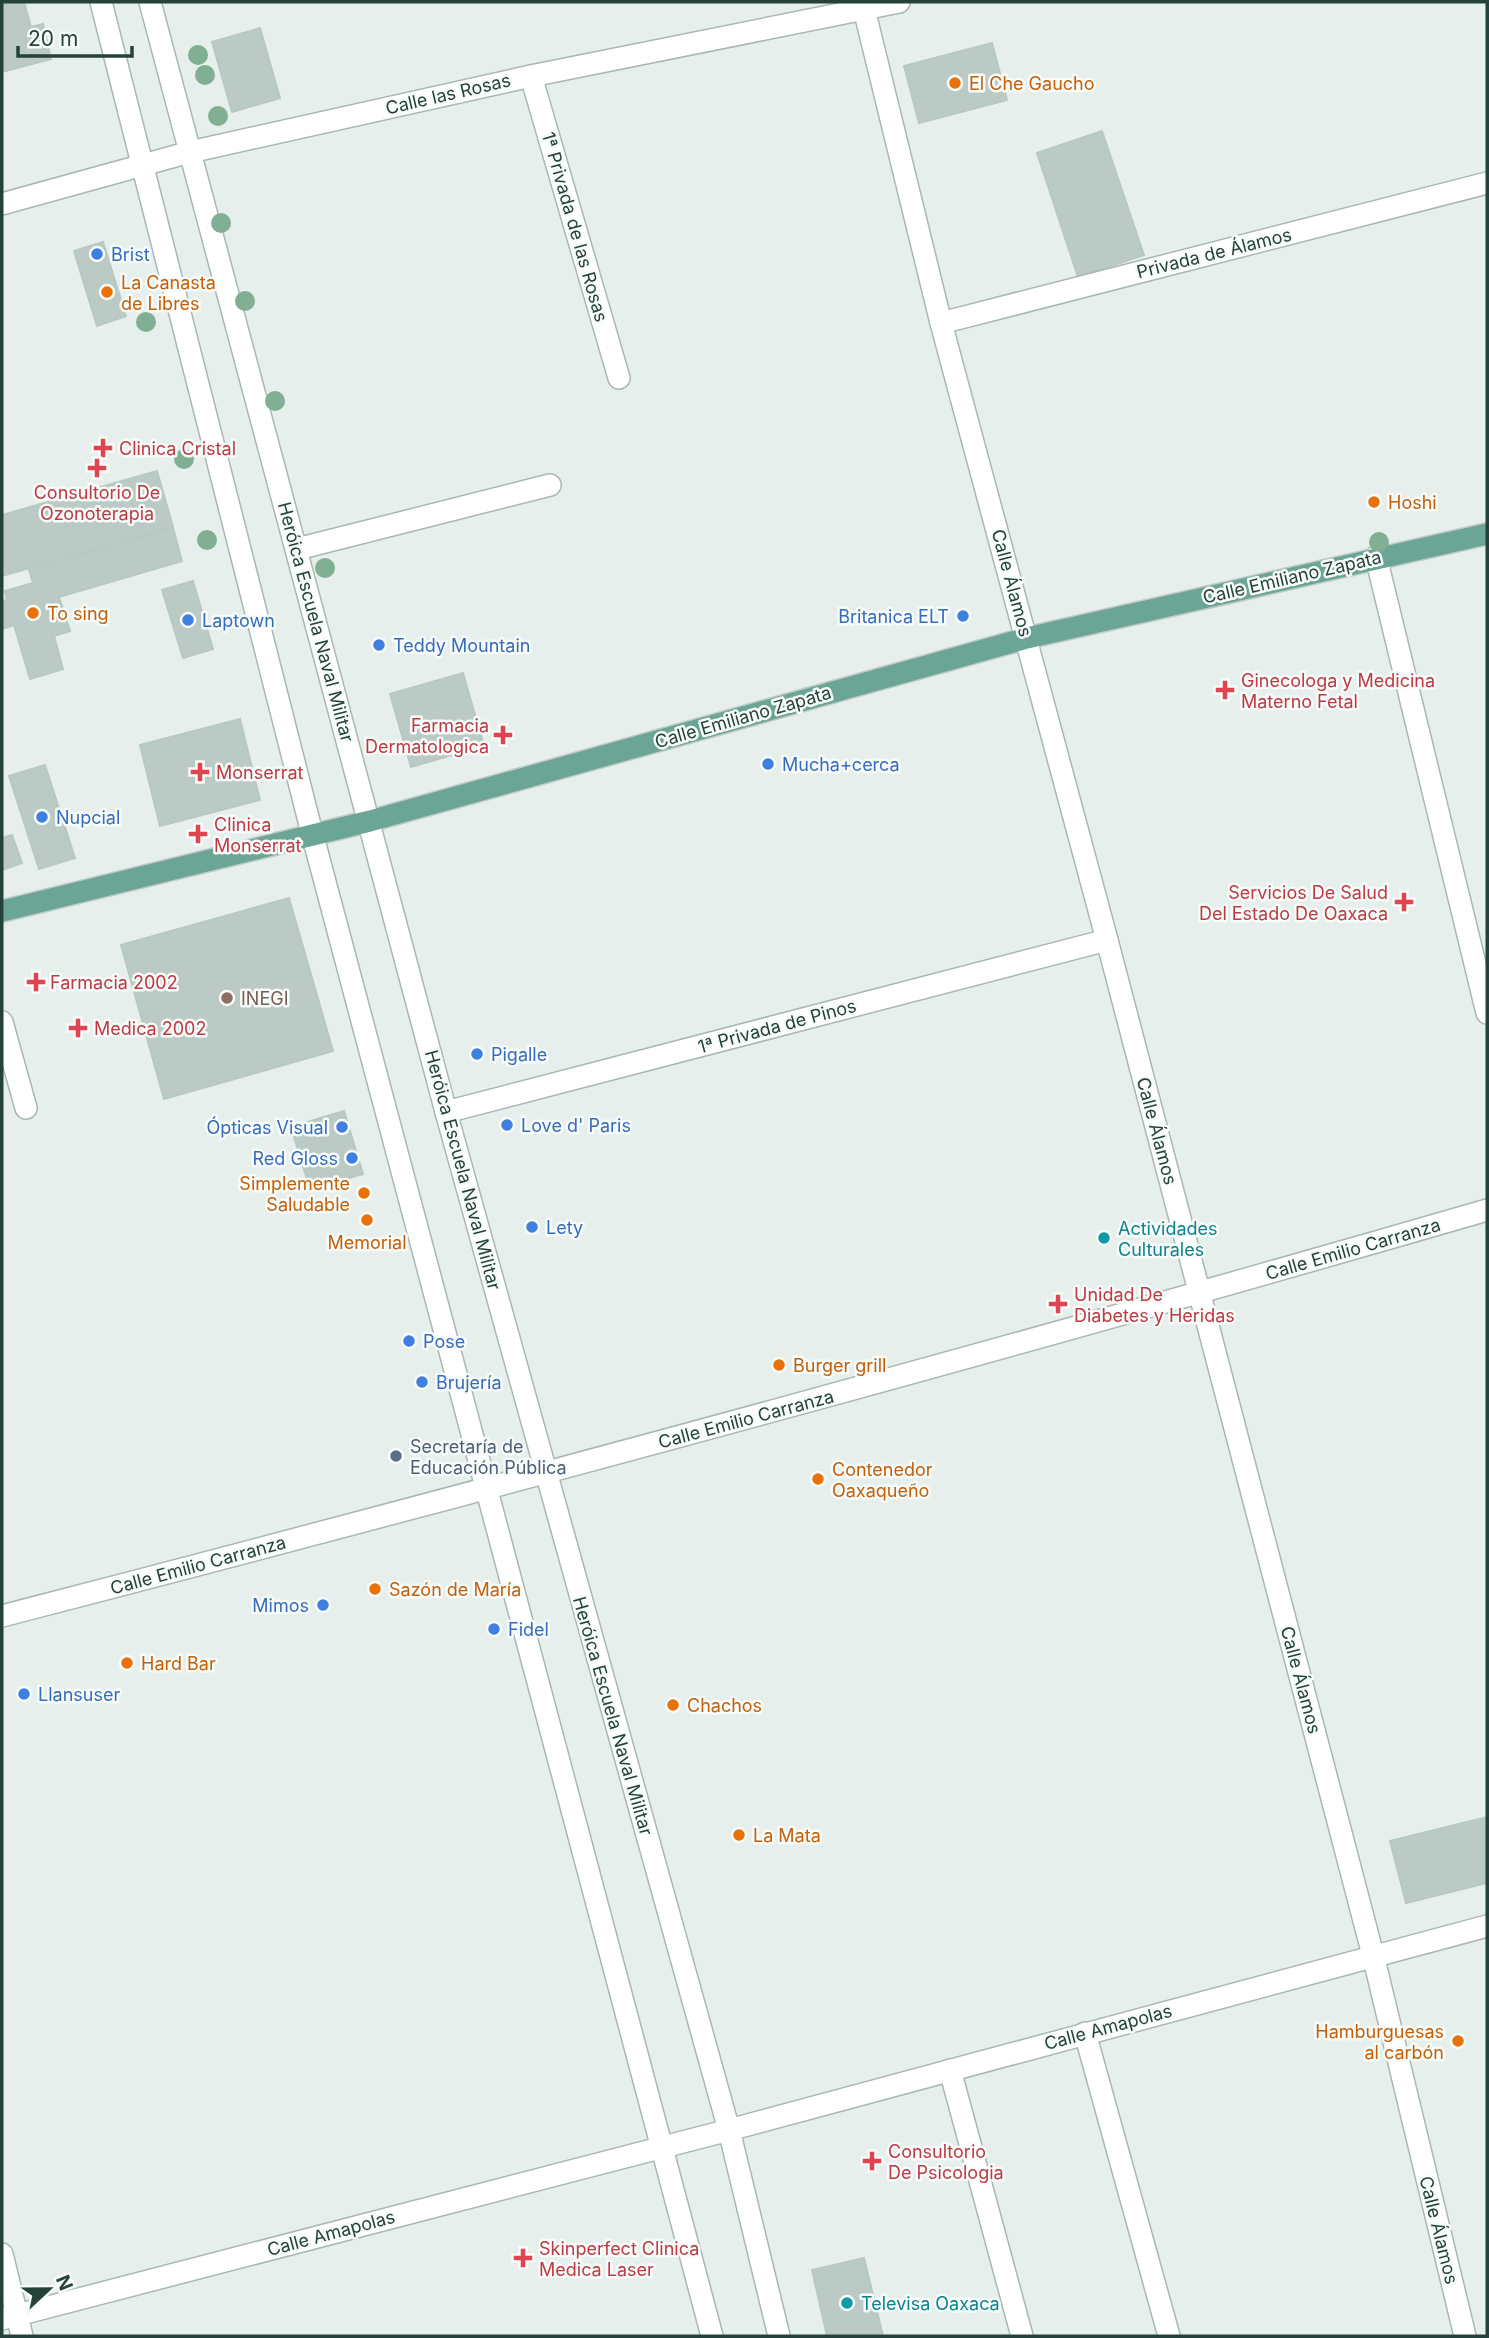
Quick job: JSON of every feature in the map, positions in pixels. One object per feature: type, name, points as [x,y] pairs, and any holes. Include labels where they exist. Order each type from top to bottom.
[{"type":"main road","name":"Calle Emiliano Zapata","points":[[2,911],[312,833],[370,821],[1027,638],[1487,534]]},
{"type":"street","points":[[101,2],[145,166],[312,833],[712,2336]]},
{"type":"street","name":"Heróica Escuela Naval Militar","points":[[150,2],[446,1112],[729,2130],[779,2336]]},
{"type":"street","name":"Calle las Rosas","points":[[2,204],[190,152],[531,75],[899,2]]},
{"type":"street","name":"Calle Álamos","points":[[864,9],[940,323],[1027,638],[1373,1955],[1465,2336]]},
{"type":"street","name":"1ª Privada de las Rosas","points":[[531,75],[619,378]]},
{"type":"street","name":"Privada de Álamos","points":[[940,323],[1487,183]]},
{"type":"street","points":[[297,549],[550,485]]},
{"type":"street","points":[[1376,557],[1487,1013]]},
{"type":"street","name":"1ª Privada de Pinos","points":[[446,1112],[1107,940]]},
{"type":"street","points":[[2,1021],[26,1108]]},
{"type":"street","name":"Calle Emilio Carranza","points":[[2,1616],[488,1490],[1200,1293],[1487,1210]]},
{"type":"street","name":"Calle Amapolas","points":[[9,2317],[729,2130],[1487,1926]]},
{"type":"street","points":[[1085,2033],[1169,2336]]},
{"type":"street","points":[[950,2070],[1022,2336]]},
{"type":"street","points":[[2,2254],[9,2317],[23,2336]]},
{"type":"building","points":[[2,2],[24,2],[31,27],[43,24],[51,59],[2,72]]},
{"type":"building","points":[[260,28],[280,98],[232,112],[212,42]]},
{"type":"building","name":"El Che Gaucho","points":[[992,43],[1007,100],[919,123],[904,66]]},
{"type":"building","points":[[1102,131],[1144,255],[1078,277],[1037,153]]},
{"type":"building","points":[[103,242],[126,316],[97,326],[74,251]]},
{"type":"building","points":[[157,471],[173,527],[2,576],[2,515]]},
{"type":"building","name":"To sing","points":[[173,528],[182,561],[59,597],[70,631],[54,636],[63,669],[30,679],[14,625],[2,629],[2,601],[7,600],[5,591],[33,583],[29,570]]},
{"type":"building","name":"Laptown","points":[[193,581],[213,649],[183,658],[162,590]]},
{"type":"building","points":[[463,673],[484,746],[411,767],[390,694]]},
{"type":"building","name":"Monserrat","points":[[240,719],[260,800],[160,826],[140,745]]},
{"type":"building","name":"Nupcial","points":[[45,765],[75,858],[39,869],[9,776]]},
{"type":"building","points":[[12,835],[22,863],[2,870],[2,838]]},
{"type":"building","name":"INEGI","points":[[289,898],[333,1051],[164,1099],[121,945]]},
{"type":"building","points":[[344,1111],[363,1174],[310,1189],[291,1127]]},
{"type":"building","points":[[1487,1817],[1487,1883],[1406,1903],[1390,1841]]},
{"type":"building","name":"Televisa Oaxaca","points":[[864,2258],[883,2336],[827,2336],[812,2270]]},
{"type":"place","name":"El Che Gaucho","points":[[955,83]]},
{"type":"place","name":"Brist","points":[[97,254]]},
{"type":"place","name":"La Canasta de Libres","points":[[107,292]]},
{"type":"place","name":"Clinica Cristal","points":[[103,448]]},
{"type":"place","name":"Consultorio De Ozonoterapia","points":[[97,468]]},
{"type":"place","name":"Hoshi","points":[[1374,502]]},
{"type":"place","name":"To sing","points":[[33,613]]},
{"type":"place","name":"Britanica ELT","points":[[963,616]]},
{"type":"place","name":"Laptown","points":[[188,620]]},
{"type":"place","name":"Teddy Mountain","points":[[379,645]]},
{"type":"place","name":"Ginecologa y Medicina Materno Fetal","points":[[1225,690]]},
{"type":"place","name":"Farmacia Dermatologica","points":[[503,735]]},
{"type":"place","name":"Mucha+cerca","points":[[768,764]]},
{"type":"place","name":"Monserrat","points":[[200,772]]},
{"type":"place","name":"Nupcial","points":[[42,817]]},
{"type":"place","name":"Clinica Monserrat","points":[[198,834]]},
{"type":"place","name":"Servicios De Salud Del Estado De Oaxaca","points":[[1404,902]]},
{"type":"place","name":"Farmacia 2002","points":[[36,982]]},
{"type":"place","name":"INEGI","points":[[227,998]]},
{"type":"place","name":"Medica 2002","points":[[78,1028]]},
{"type":"place","name":"Pigalle","points":[[477,1054]]},
{"type":"place","name":"Love d' Paris","points":[[507,1125]]},
{"type":"place","name":"Ópticas Visual","points":[[342,1127]]},
{"type":"place","name":"Red Gloss","points":[[352,1158]]},
{"type":"place","name":"Simplemente Saludable","points":[[364,1193]]},
{"type":"place","name":"Memorial","points":[[367,1220]]},
{"type":"place","name":"Lety","points":[[532,1227]]},
{"type":"place","name":"Actividades Culturales","points":[[1104,1238]]},
{"type":"place","name":"Unidad De Diabetes y Heridas","points":[[1058,1304]]},
{"type":"place","name":"Pose","points":[[409,1341]]},
{"type":"place","name":"Burger grill","points":[[779,1365]]},
{"type":"place","name":"Brujería","points":[[422,1382]]},
{"type":"place","name":"Secretaría de Educación Pública","points":[[396,1456]]},
{"type":"place","name":"Contenedor Oaxaqueño","points":[[818,1479]]},
{"type":"place","name":"Sazón de María","points":[[375,1589]]},
{"type":"place","name":"Mimos","points":[[323,1605]]},
{"type":"place","name":"Fidel","points":[[494,1629]]},
{"type":"place","name":"Hard Bar","points":[[127,1663]]},
{"type":"place","name":"Llansuser","points":[[24,1694]]},
{"type":"place","name":"Chachos","points":[[673,1705]]},
{"type":"place","name":"La Mata","points":[[739,1835]]},
{"type":"place","name":"Hamburguesas al carbón","points":[[1458,2041]]},
{"type":"place","name":"Consultorio De Psicologia","points":[[872,2161]]},
{"type":"place","name":"Skinperfect Clinica Medica Laser","points":[[523,2258]]},
{"type":"place","name":"Televisa Oaxaca","points":[[847,2303]]}]
